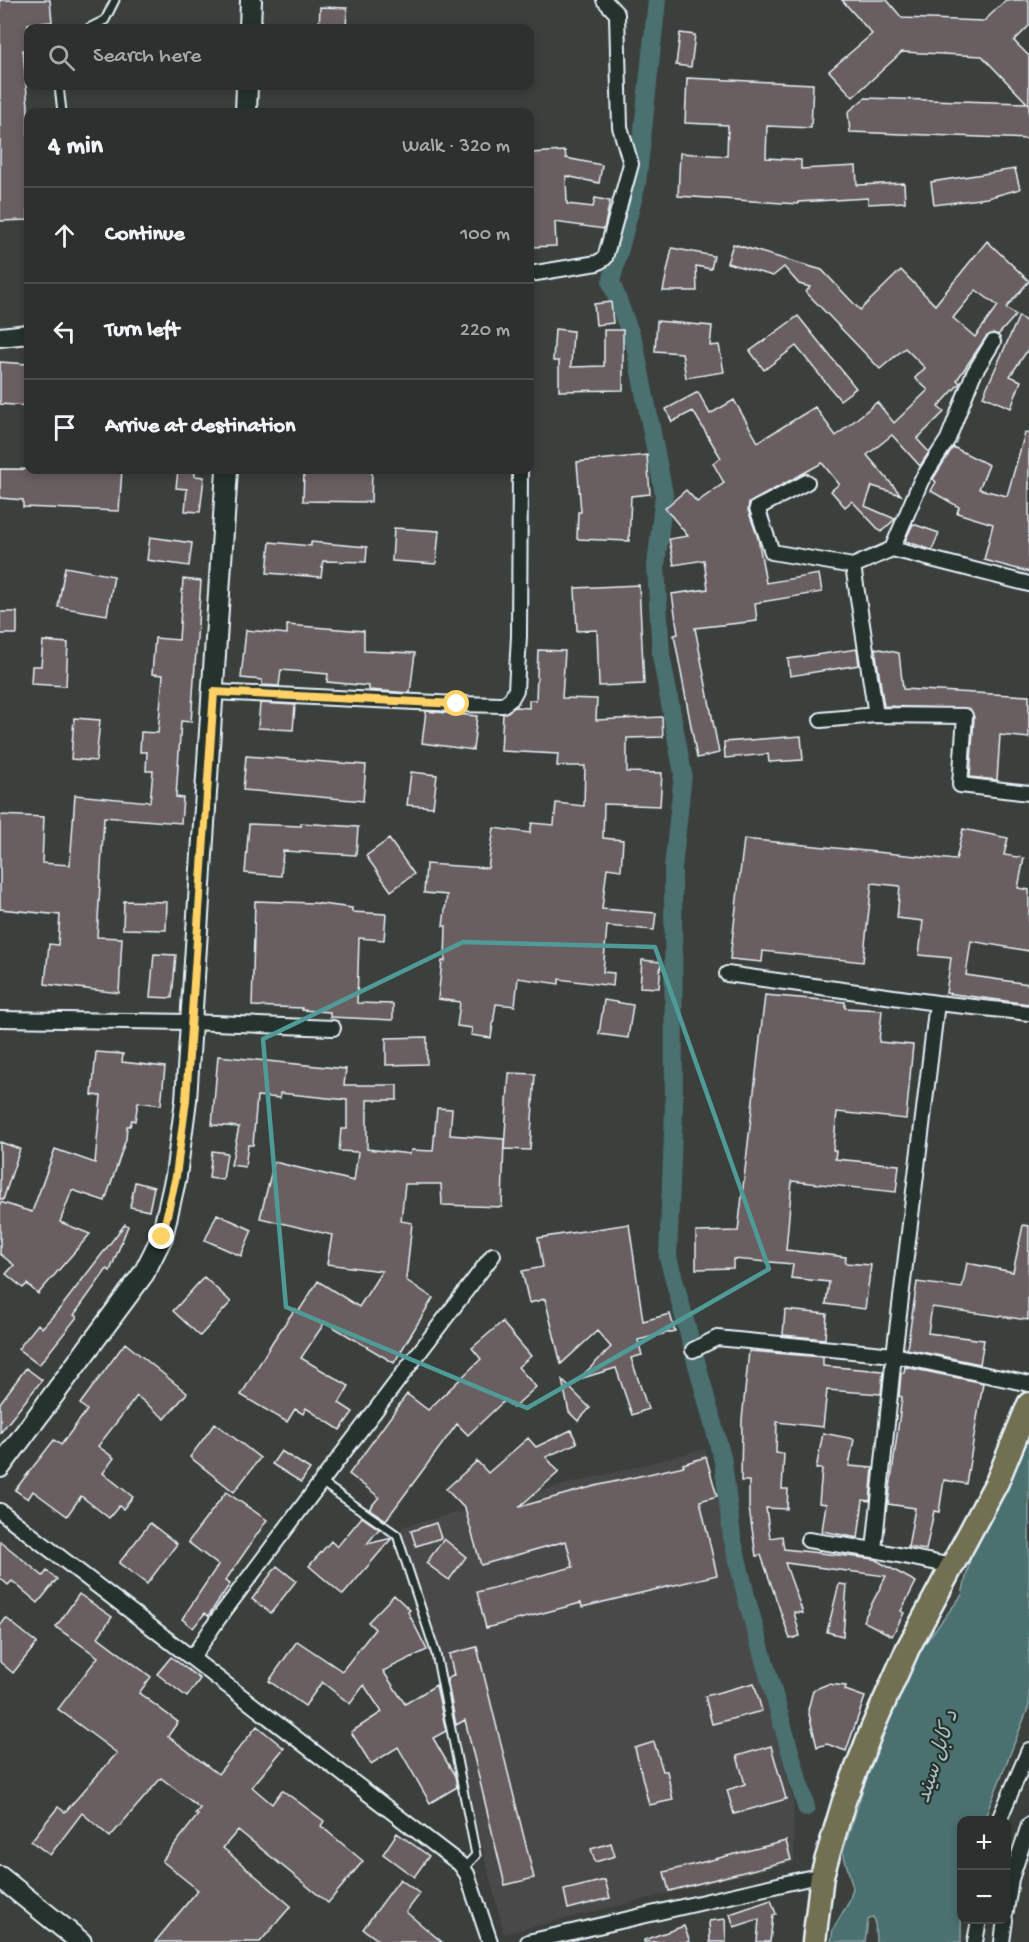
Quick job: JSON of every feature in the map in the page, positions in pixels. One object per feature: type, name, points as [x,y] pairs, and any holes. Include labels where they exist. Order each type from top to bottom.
[{"type":"main road","points":[[249,24],[251,0]]},
{"type":"main road","points":[[246,108],[247,90]]},
{"type":"main road","points":[[0,1467],[144,1273],[162,1237],[176,1176],[186,1100],[190,1022],[204,864],[227,474]]},
{"type":"main road","points":[[814,1942],[822,1875],[844,1801],[872,1729],[908,1648],[997,1482],[1029,1404]]},
{"type":"main road","points":[[0,1876],[81,1942]]},
{"type":"street","points":[[534,273],[597,263],[605,258],[628,179],[631,164],[620,127],[617,14],[604,0]]},
{"type":"street","points":[[0,337],[24,334]]},
{"type":"street","points":[[892,549],[921,481],[948,439],[973,375],[993,342]]},
{"type":"street","points":[[214,692],[503,705],[511,699],[516,690],[519,636],[520,474]]},
{"type":"street","points":[[807,482],[757,508],[772,552],[853,566],[892,549],[1029,584]]},
{"type":"street","points":[[853,566],[876,715]]},
{"type":"street","points":[[821,720],[876,715],[965,716],[960,785],[1029,793]]},
{"type":"street","points":[[727,974],[937,1003],[1029,1013]]},
{"type":"street","points":[[874,1550],[894,1355],[937,1003]]},
{"type":"street","points":[[0,1019],[190,1022],[333,1028]]},
{"type":"street","points":[[192,1658],[218,1619],[493,1255]]},
{"type":"street","points":[[693,1350],[717,1338],[894,1355],[1029,1384]]},
{"type":"street","points":[[0,1511],[463,1869],[490,1942]]},
{"type":"street","points":[[808,1540],[874,1550],[952,1566]]},
{"type":"street","points":[[1001,1816],[1029,1750]]},
{"type":"street","points":[[1011,1879],[1029,1825]]},
{"type":"street","points":[[528,1942],[822,1875]]},
{"type":"street","points":[[975,1942],[978,1924]]},
{"type":"street","points":[[1002,1942],[1004,1924]]},
{"type":"lane","points":[[97,24],[105,20],[115,0]]},
{"type":"lane","points":[[59,90],[62,108]]},
{"type":"lane","points":[[321,1482],[397,1535],[436,1654],[465,1797],[476,1855],[463,1869]]},
{"type":"highlighted area","points":[[463,942],[655,947],[769,1269],[527,1408],[286,1307],[263,1039]]},
{"type":"shaded area","points":[[705,1449],[793,1800],[794,1862],[504,1934],[401,1527]]},
{"type":"water","name":"د کابل سيند","points":[[1029,1433],[1029,1706],[986,1816],[957,1816],[957,1924],[961,1924],[961,1942],[876,1942],[873,1917],[868,1920],[865,1942],[831,1942],[833,1929],[849,1902],[853,1888],[843,1852],[871,1764],[911,1661],[962,1595],[972,1551]]},
{"type":"building","points":[[0,0],[50,0],[52,22],[24,24],[24,90],[27,90],[28,108],[24,108],[24,220],[0,221]]},
{"type":"building","points":[[842,0],[887,0],[902,18],[984,21],[1006,0],[1029,0],[1029,26],[1014,41],[1029,56],[1029,139],[850,132],[848,112],[865,98],[1027,103],[982,56],[902,52],[853,97],[829,71],[872,34]]},
{"type":"building","points":[[320,7],[347,8],[346,24],[319,24]]},
{"type":"building","points":[[680,33],[695,35],[691,67],[676,65]]},
{"type":"building","points":[[687,78],[813,84],[811,128],[767,126],[766,158],[801,160],[801,169],[856,166],[857,185],[904,183],[905,202],[868,204],[868,198],[798,202],[798,204],[678,196],[680,153],[727,156],[728,125],[685,123]]},
{"type":"building","points":[[565,151],[566,158],[602,165],[599,183],[566,176],[567,204],[593,207],[595,198],[610,201],[604,229],[555,222],[556,246],[534,247],[534,153]]},
{"type":"building","points":[[1015,169],[1020,189],[987,198],[934,205],[931,182]]},
{"type":"building","points":[[987,241],[1029,281],[1006,308],[1016,315],[998,335],[993,333],[986,337],[957,380],[960,383],[938,407],[944,412],[917,439],[929,452],[920,466],[892,435],[867,455],[901,495],[872,486],[865,506],[895,519],[881,532],[852,501],[845,507],[831,491],[839,484],[822,463],[749,503],[748,510],[758,538],[766,583],[819,574],[822,592],[755,603],[757,621],[695,628],[719,753],[697,758],[674,635],[678,634],[672,594],[708,589],[704,560],[674,565],[669,539],[688,536],[665,508],[686,490],[697,502],[724,483],[713,463],[721,458],[693,411],[672,422],[666,409],[698,392],[710,414],[734,400],[758,442],[815,407],[836,436],[877,402],[894,423],[928,390],[915,378],[925,368],[905,348],[880,369],[806,292],[810,287],[799,284],[784,267],[773,276],[727,263],[733,244],[822,270],[860,310],[901,270],[935,305]],"holes":[[[976,290],[998,306],[975,337],[953,318]]]},
{"type":"building","points":[[672,248],[714,256],[711,269],[696,266],[697,291],[663,291]]},
{"type":"building","points":[[611,302],[613,323],[596,325],[594,304]]},
{"type":"building","points":[[798,316],[856,388],[840,400],[796,346],[764,370],[750,351]]},
{"type":"building","points":[[1019,316],[1029,324],[1029,348],[1010,376],[1021,381],[1011,408],[983,396]]},
{"type":"building","points":[[657,321],[712,326],[710,346],[719,345],[724,372],[686,378],[682,353],[655,351]]},
{"type":"building","points":[[555,329],[573,331],[571,367],[604,366],[604,330],[623,330],[623,390],[559,391],[559,361],[553,361]]},
{"type":"building","points":[[0,362],[24,364],[24,406],[0,404]]},
{"type":"building","points":[[1025,433],[1029,433],[1029,572],[984,560],[993,524],[957,513],[959,507],[931,491],[936,482],[933,479],[953,447],[989,465],[979,489],[1007,496]]},
{"type":"building","points":[[647,455],[650,494],[631,496],[629,541],[577,539],[578,512],[581,512],[577,462]]},
{"type":"building","points":[[0,469],[24,469],[24,474],[122,474],[119,511],[23,507],[23,500],[0,498]]},
{"type":"building","points":[[178,474],[195,474],[195,476],[204,477],[200,512],[185,511],[187,489],[176,488]]},
{"type":"building","points":[[304,474],[372,474],[371,502],[303,501]]},
{"type":"building","points":[[913,524],[939,533],[932,550],[905,541]]},
{"type":"building","points":[[394,528],[439,531],[436,564],[392,561]]},
{"type":"building","points":[[150,537],[192,543],[189,566],[147,560]]},
{"type":"building","points":[[270,542],[311,546],[311,542],[367,547],[366,562],[323,561],[321,577],[267,573]]},
{"type":"building","points":[[65,567],[114,576],[107,615],[58,607]]},
{"type":"building","points":[[183,579],[201,581],[191,722],[181,721],[176,797],[183,798],[181,823],[104,817],[97,937],[122,938],[119,993],[45,984],[49,944],[58,945],[60,915],[0,909],[0,815],[44,817],[42,863],[70,865],[75,795],[150,802],[153,771],[146,771],[147,752],[140,752],[141,732],[158,733],[163,675],[152,674],[155,638],[179,640]]},
{"type":"building","points":[[639,585],[644,684],[599,686],[597,630],[577,631],[575,588]]},
{"type":"building","points":[[0,612],[17,612],[17,634],[0,634]]},
{"type":"building","points":[[287,625],[364,631],[364,651],[415,653],[410,693],[369,690],[369,686],[327,682],[328,674],[281,670],[279,686],[262,685],[262,680],[241,678],[246,630],[287,634]]},
{"type":"building","points":[[43,641],[68,643],[66,686],[31,684],[32,666],[41,666]]},
{"type":"building","points":[[875,648],[899,653],[903,689],[1029,696],[1029,738],[1000,735],[997,780],[970,777],[974,717],[970,709],[884,706]]},
{"type":"building","points":[[857,649],[859,665],[790,676],[788,659]]},
{"type":"building","points":[[538,650],[565,651],[562,698],[597,699],[596,720],[662,717],[663,737],[627,738],[627,772],[662,773],[660,806],[604,804],[603,838],[623,840],[621,870],[607,868],[602,909],[656,913],[654,930],[607,926],[603,972],[614,973],[613,986],[559,979],[559,984],[518,978],[515,1006],[496,1004],[491,1038],[471,1035],[472,1028],[457,1026],[460,1002],[438,999],[442,961],[445,961],[446,926],[443,926],[447,895],[424,893],[426,864],[488,868],[494,828],[530,833],[532,823],[554,825],[556,803],[584,806],[585,766],[557,766],[558,754],[501,751],[503,714],[515,707],[529,708],[529,700],[536,700]]},
{"type":"building","points":[[260,703],[295,705],[293,730],[258,728]]},
{"type":"building","points":[[426,711],[477,716],[473,750],[422,743]]},
{"type":"building","points":[[74,718],[100,720],[96,761],[71,759]]},
{"type":"building","points":[[801,736],[803,760],[769,762],[768,754],[725,758],[724,742]]},
{"type":"building","points":[[246,756],[366,765],[363,801],[243,790]]},
{"type":"building","points":[[411,772],[437,775],[433,807],[407,805]]},
{"type":"building","points":[[301,823],[358,827],[356,855],[283,851],[281,876],[245,873],[249,824],[301,826]]},
{"type":"building","points":[[963,829],[1008,838],[1004,855],[1024,858],[1018,888],[1029,890],[1029,951],[971,941],[966,975],[1029,984],[1029,1004],[946,993],[951,958],[919,955],[923,921],[897,918],[900,886],[872,883],[863,962],[763,951],[762,962],[730,959],[744,839],[956,860]]},
{"type":"building","points":[[389,839],[414,874],[391,891],[366,856]]},
{"type":"building","points":[[124,901],[167,902],[166,930],[123,929]]},
{"type":"building","points":[[255,901],[314,903],[352,908],[352,912],[386,914],[384,940],[359,938],[357,1003],[393,1004],[393,1020],[330,1017],[330,1012],[302,1010],[302,1008],[252,1006]]},
{"type":"building","points":[[154,954],[176,955],[172,998],[150,997]]},
{"type":"building","points":[[642,960],[661,962],[659,988],[640,987]]},
{"type":"building","points":[[765,995],[845,1002],[845,1008],[882,1010],[879,1042],[913,1045],[906,1119],[837,1112],[833,1150],[836,1151],[835,1159],[899,1165],[896,1192],[792,1181],[786,1250],[846,1257],[845,1263],[871,1265],[865,1309],[826,1304],[829,1282],[791,1278],[793,1264],[733,1259],[733,1268],[696,1269],[696,1232],[738,1231]]},
{"type":"building","points":[[604,1000],[633,1005],[628,1038],[599,1034]]},
{"type":"building","points":[[427,1037],[427,1064],[386,1065],[386,1038]]},
{"type":"building","points":[[96,1052],[123,1054],[122,1062],[165,1067],[161,1105],[138,1102],[135,1121],[132,1120],[130,1126],[127,1126],[126,1139],[105,1201],[72,1190],[60,1222],[90,1234],[38,1294],[27,1284],[23,1288],[6,1274],[14,1265],[0,1254],[0,1202],[32,1212],[55,1149],[95,1163],[101,1096],[92,1095]]},
{"type":"building","points":[[218,1056],[346,1069],[344,1085],[397,1085],[397,1100],[367,1100],[367,1149],[410,1154],[411,1150],[433,1151],[437,1108],[452,1109],[450,1135],[504,1139],[502,1207],[442,1205],[441,1184],[405,1184],[401,1221],[412,1223],[406,1280],[433,1298],[394,1363],[325,1322],[301,1358],[349,1386],[339,1403],[353,1412],[340,1430],[306,1408],[303,1414],[295,1409],[287,1422],[241,1395],[273,1341],[295,1309],[299,1311],[318,1281],[359,1307],[382,1271],[327,1264],[332,1235],[260,1218],[274,1162],[354,1181],[358,1152],[339,1151],[341,1129],[347,1129],[347,1100],[280,1093],[280,1098],[257,1096],[253,1145],[248,1145],[245,1167],[231,1165],[239,1127],[212,1125]]},
{"type":"building","points":[[509,1073],[535,1074],[530,1150],[504,1149]]},
{"type":"building","points":[[0,1142],[20,1149],[3,1200],[0,1199]]},
{"type":"building","points":[[212,1151],[227,1153],[223,1180],[209,1178]]},
{"type":"building","points":[[135,1182],[154,1187],[149,1211],[130,1207]]},
{"type":"building","points":[[217,1214],[252,1230],[241,1256],[205,1240]]},
{"type":"building","points":[[125,1224],[128,1226],[110,1271],[107,1269],[74,1315],[77,1317],[39,1365],[18,1349],[38,1324],[42,1328],[62,1306]]},
{"type":"building","points":[[629,1224],[643,1321],[670,1314],[675,1331],[638,1340],[642,1355],[631,1358],[648,1409],[632,1415],[616,1368],[579,1379],[611,1347],[597,1331],[561,1364],[545,1299],[529,1303],[522,1271],[543,1267],[538,1238]]},
{"type":"building","points":[[1023,1225],[1029,1226],[1028,1320],[932,1307],[928,1333],[984,1340],[980,1364],[907,1349],[917,1282],[962,1288],[967,1263],[1013,1272]]},
{"type":"building","points":[[204,1277],[231,1302],[200,1336],[173,1311]]},
{"type":"building","points":[[785,1310],[827,1314],[825,1339],[783,1335]]},
{"type":"building","points":[[502,1322],[531,1356],[518,1367],[536,1387],[513,1408],[505,1400],[468,1435],[457,1424],[386,1520],[369,1509],[379,1497],[349,1474],[407,1394],[428,1410],[481,1359],[472,1348]]},
{"type":"building","points":[[125,1343],[187,1393],[165,1419],[137,1396],[98,1446],[114,1458],[103,1473],[133,1497],[123,1509],[119,1506],[109,1518],[81,1496],[67,1516],[33,1491],[28,1499],[15,1490],[54,1440],[61,1445],[87,1410],[80,1404]]},
{"type":"building","points":[[749,1351],[823,1357],[823,1366],[883,1371],[881,1394],[827,1390],[823,1427],[777,1422],[776,1453],[784,1454],[782,1489],[788,1489],[787,1509],[766,1508],[770,1538],[782,1536],[784,1549],[874,1559],[916,1582],[901,1611],[904,1613],[892,1636],[863,1621],[886,1576],[785,1563],[803,1613],[794,1612],[800,1636],[790,1639],[761,1555],[756,1556],[749,1508],[749,1481],[741,1481],[742,1420]]},
{"type":"building","points":[[905,1367],[983,1383],[966,1484],[944,1480],[939,1512],[934,1511],[926,1550],[908,1547],[915,1508],[888,1504],[902,1397],[899,1396],[901,1373],[904,1373]]},
{"type":"building","points":[[26,1368],[42,1380],[0,1433],[0,1403]]},
{"type":"building","points":[[562,1380],[590,1408],[578,1421],[569,1412]]},
{"type":"building","points":[[215,1423],[260,1458],[234,1492],[190,1457]]},
{"type":"building","points":[[571,1430],[577,1443],[546,1457],[559,1472],[519,1507],[595,1486],[684,1466],[683,1464],[706,1457],[717,1496],[700,1501],[717,1575],[582,1607],[581,1603],[486,1628],[477,1592],[573,1567],[566,1541],[481,1565],[465,1509],[446,1489],[477,1461],[488,1473],[528,1438],[536,1447]]},
{"type":"building","points":[[823,1433],[854,1439],[849,1466],[873,1468],[870,1501],[863,1500],[858,1538],[822,1531],[826,1504],[819,1503],[822,1469],[816,1469]]},
{"type":"building","points":[[281,1451],[310,1469],[301,1482],[272,1464]]},
{"type":"building","points":[[226,1492],[267,1520],[225,1581],[230,1584],[208,1616],[205,1613],[193,1628],[182,1619],[218,1565],[188,1542]]},
{"type":"building","points":[[362,1517],[379,1529],[367,1544],[392,1538],[343,1595],[309,1566],[331,1541],[337,1547]]},
{"type":"building","points":[[150,1523],[177,1544],[147,1584],[119,1563]]},
{"type":"building","points":[[436,1523],[441,1538],[416,1546],[411,1531]]},
{"type":"building","points":[[444,1539],[466,1557],[449,1580],[426,1563]]},
{"type":"building","points":[[0,1541],[43,1576],[47,1571],[57,1579],[38,1603],[12,1581],[8,1585],[0,1578]]},
{"type":"building","points":[[277,1566],[296,1581],[271,1613],[252,1599]]},
{"type":"building","points":[[839,1584],[847,1585],[843,1636],[827,1632]]},
{"type":"building","points":[[79,1594],[112,1617],[98,1637],[151,1677],[139,1693],[178,1722],[168,1736],[218,1774],[257,1726],[284,1748],[252,1787],[272,1804],[282,1790],[324,1821],[321,1826],[363,1861],[328,1903],[238,1830],[223,1848],[291,1906],[260,1942],[155,1942],[198,1890],[162,1861],[198,1815],[195,1814],[200,1808],[161,1778],[110,1837],[82,1813],[50,1855],[31,1841],[58,1807],[65,1812],[117,1753],[58,1709],[98,1657],[56,1627]]},
{"type":"building","points":[[394,1595],[410,1610],[408,1612],[427,1650],[383,1671],[405,1704],[436,1685],[446,1731],[433,1738],[455,1776],[457,1787],[430,1803],[398,1747],[371,1764],[351,1732],[382,1712],[364,1685],[350,1704],[322,1682],[305,1706],[269,1681],[297,1641],[342,1671],[375,1629],[368,1622]]},
{"type":"building","points":[[6,1618],[37,1643],[13,1673],[0,1662],[0,1626]]},
{"type":"building","points":[[477,1647],[534,1878],[505,1885],[465,1720],[456,1725],[447,1679],[454,1675],[449,1654]]},
{"type":"building","points":[[171,1657],[200,1679],[187,1697],[157,1674]]},
{"type":"building","points":[[754,1683],[762,1711],[712,1724],[705,1696]]},
{"type":"building","points":[[828,1684],[846,1686],[845,1690],[865,1697],[846,1751],[827,1744],[817,1747],[808,1710],[813,1690]]},
{"type":"building","points":[[654,1742],[663,1771],[667,1771],[673,1800],[649,1805],[635,1748]]},
{"type":"building","points":[[771,1746],[786,1799],[734,1814],[727,1790],[745,1784],[737,1756]]},
{"type":"building","points":[[397,1833],[429,1856],[414,1877],[383,1854]]},
{"type":"building","points":[[786,1841],[791,1860],[669,1891],[664,1872]]},
{"type":"building","points":[[611,1843],[615,1856],[595,1862],[591,1849]]},
{"type":"building","points":[[400,1879],[420,1894],[406,1912],[442,1942],[381,1942],[363,1929]]},
{"type":"building","points":[[605,1880],[610,1898],[568,1909],[564,1890]]},
{"type":"building","points":[[771,1900],[776,1914],[773,1915],[770,1942],[757,1942],[759,1919],[734,1927],[730,1914]]},
{"type":"building","points":[[725,1919],[726,1942],[710,1942],[709,1921]]},
{"type":"building","points":[[684,1926],[690,1942],[644,1942],[644,1940]]},
{"type":"waterway","points":[[657,0],[637,184],[611,282],[635,346],[664,494],[656,566],[661,655],[683,774],[673,868],[674,1109],[668,1257],[723,1461],[732,1537],[748,1604],[806,1807]]},
{"type":"route","points":[[162,1237],[176,1176],[186,1100],[214,692],[457,704]]}]
